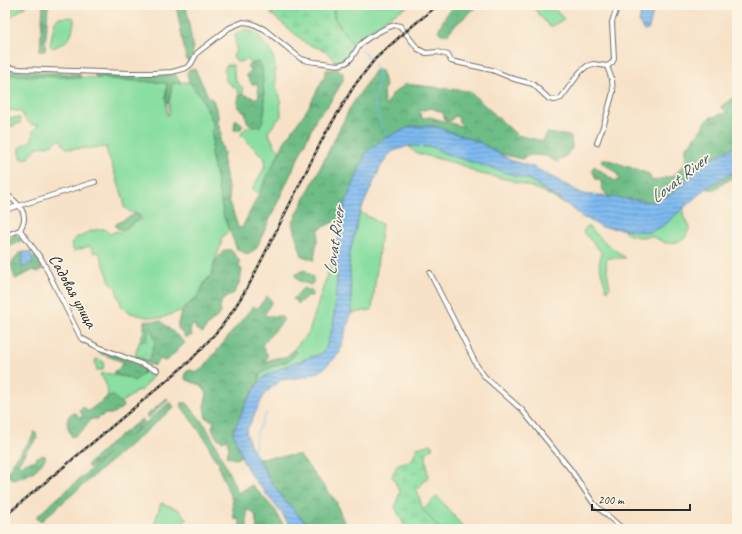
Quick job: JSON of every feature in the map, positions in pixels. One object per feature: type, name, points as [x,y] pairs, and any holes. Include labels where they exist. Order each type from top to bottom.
[{"type":"street","points":[[5,67],[19,69],[128,73],[172,72],[186,68],[191,64],[198,53],[220,35],[243,22],[251,23],[264,29],[300,58],[306,61],[342,64],[353,57],[361,44],[380,31],[396,25],[400,26],[418,49],[426,53],[438,52],[448,55],[451,61],[492,70],[514,79],[533,84],[548,100],[555,100],[561,98],[580,72],[587,66],[593,64],[607,66],[612,63],[614,59],[612,22],[618,5]]},
{"type":"street","points":[[597,143],[613,92],[612,80],[607,66]]},
{"type":"street","points":[[5,210],[95,182]]},
{"type":"street","points":[[5,193],[20,206],[24,216],[20,230],[5,236]]},
{"type":"street","name":"Садовая улица","points":[[20,230],[42,260],[81,338],[96,346],[157,370]]},
{"type":"street","points":[[430,273],[477,366],[485,377],[522,410],[571,470],[594,504],[623,529]]},
{"type":"green space","points":[[16,5],[26,6],[12,16],[5,26],[7,14]]},
{"type":"green space","points":[[43,5],[48,5],[45,51],[40,51]]},
{"type":"green space","points":[[176,5],[186,5],[193,49],[192,59],[189,62],[186,59]]},
{"type":"green space","points":[[272,5],[334,5],[334,18],[355,46],[347,60],[336,62],[324,50],[307,44],[271,14]]},
{"type":"green space","points":[[334,5],[410,5],[390,16],[364,35],[355,46],[334,18]]},
{"type":"green space","points":[[455,5],[479,5],[453,27],[448,34],[441,34],[438,31],[445,17]]},
{"type":"green space","points":[[531,5],[557,5],[554,8],[564,19],[550,27]]},
{"type":"green space","points":[[73,17],[74,23],[69,39],[53,48],[50,45],[55,21],[58,18]]},
{"type":"green space","points":[[246,29],[257,34],[264,44],[270,49],[276,71],[277,91],[280,96],[281,116],[268,132],[275,146],[280,151],[259,194],[253,190],[254,185],[264,169],[265,159],[241,135],[247,127],[260,126],[263,121],[258,62],[250,64],[247,59],[237,62],[233,56],[236,50],[235,35]]},
{"type":"green space","points":[[259,62],[262,67],[265,109],[263,121],[260,126],[253,126],[249,124],[246,119],[245,112],[239,108],[238,104],[239,96],[243,94],[258,98],[259,95],[257,84],[252,84],[246,75],[251,71],[247,66]]},
{"type":"green space","points":[[227,65],[233,65],[235,80],[243,88],[243,94],[239,96],[238,90],[226,81],[226,73],[224,70]]},
{"type":"green space","points":[[189,69],[195,69],[208,96],[213,100],[218,115],[218,123],[221,133],[220,141],[224,153],[223,161],[230,203],[238,227],[242,228],[285,141],[308,108],[326,70],[339,69],[343,73],[343,81],[327,107],[317,117],[256,249],[247,254],[237,249],[224,217],[211,153],[213,122],[202,98],[189,82],[187,73]]},
{"type":"green space","points":[[5,70],[80,74],[80,78],[13,75],[5,74]]},
{"type":"green space","points":[[375,70],[381,71],[386,86],[383,90],[384,103],[387,105],[391,95],[406,84],[469,91],[517,135],[543,141],[547,133],[571,136],[572,148],[565,157],[557,162],[546,156],[530,155],[521,159],[498,153],[479,142],[434,126],[367,151],[345,204],[342,218],[319,229],[314,260],[302,256],[293,222],[350,108]],"holes":[[[432,108],[443,113],[445,120],[451,121],[454,116],[458,117],[459,122],[464,127],[430,117],[422,118],[419,111]]]},
{"type":"green space","points":[[5,74],[167,83],[167,115],[169,115],[172,83],[189,82],[202,98],[213,122],[211,153],[224,217],[229,231],[221,240],[221,245],[214,263],[212,274],[205,282],[197,297],[182,310],[162,318],[146,317],[131,313],[122,307],[115,287],[111,284],[99,252],[94,253],[90,246],[74,251],[71,244],[77,237],[81,237],[86,233],[102,229],[105,229],[110,234],[116,231],[121,233],[136,221],[142,220],[139,215],[130,212],[124,207],[124,200],[106,149],[108,147],[70,149],[66,148],[59,139],[49,145],[37,147],[29,158],[22,159],[20,147],[32,140],[33,131],[39,124],[32,125],[20,111],[5,110]]},
{"type":"green space","points":[[95,74],[176,75],[181,83],[172,84],[169,103],[167,102],[166,97],[167,83],[95,78]]},
{"type":"green space","points":[[737,95],[737,148],[732,148],[706,162],[673,193],[653,202],[608,197],[601,187],[602,185],[600,180],[596,179],[592,170],[594,166],[615,181],[620,180],[616,172],[601,162],[603,158],[649,174],[652,181],[673,176],[685,164],[686,147],[709,118],[728,112],[720,107]]},
{"type":"green space","points":[[5,118],[20,118],[20,123],[5,129]]},
{"type":"green space","points":[[235,120],[243,125],[240,130],[234,130]]},
{"type":"green space","points":[[408,146],[433,147],[446,154],[530,180],[563,203],[540,190],[510,180],[476,173],[462,165],[416,153]]},
{"type":"green space","points":[[737,170],[737,175],[713,190],[706,188]]},
{"type":"green space","points":[[684,207],[683,216],[690,227],[685,238],[674,243],[666,243],[651,236],[639,237],[627,234],[622,229],[649,232],[663,226]]},
{"type":"green space","points":[[360,212],[382,224],[372,310],[354,313],[352,310],[349,256]]},
{"type":"green space","points":[[135,214],[139,215],[140,218],[122,231],[116,227],[116,224]]},
{"type":"green space","points":[[587,226],[608,245],[626,258],[607,258],[606,265],[610,287],[607,291],[599,264],[602,253],[583,232]]},
{"type":"green space","points":[[17,234],[21,241],[5,249],[5,240]]},
{"type":"green space","points":[[336,247],[337,284],[333,327],[325,350],[320,354],[288,365],[267,375],[260,381],[258,375],[272,367],[290,360],[296,352],[293,350],[309,332]]},
{"type":"green space","points":[[224,250],[231,250],[239,260],[239,266],[242,270],[240,282],[234,293],[222,300],[220,308],[221,313],[207,326],[203,333],[196,329],[195,325],[191,326],[190,332],[192,335],[186,338],[178,328],[182,310],[197,297],[205,282],[212,274],[214,263]]},
{"type":"green space","points":[[24,252],[21,261],[22,268],[31,263],[33,258],[36,256],[42,269],[37,272],[34,270],[15,279],[11,264],[19,253]]},
{"type":"green space","points":[[305,270],[313,277],[313,283],[311,285],[299,281],[295,275]]},
{"type":"green space","points":[[303,288],[312,291],[312,296],[307,296],[298,304],[293,299]]},
{"type":"green space","points":[[267,296],[272,301],[264,316],[281,316],[284,320],[262,345],[268,356],[264,362],[276,358],[286,357],[293,350],[297,352],[290,360],[272,367],[259,375],[260,381],[246,403],[233,432],[242,456],[235,459],[226,456],[229,449],[227,439],[222,441],[216,437],[212,428],[214,421],[206,418],[204,406],[207,394],[202,386],[185,379],[186,372],[190,370],[197,372],[203,368],[253,306],[257,309]]},
{"type":"green space","points":[[144,321],[161,321],[185,343],[168,360],[165,361],[159,359],[155,365],[136,360],[136,356],[149,361],[149,328],[148,338],[145,341],[140,341],[144,330]]},
{"type":"green space","points":[[151,327],[155,342],[149,361],[136,356],[136,351],[140,341],[145,341],[148,338],[149,328]]},
{"type":"green space","points":[[98,348],[134,362],[144,370],[143,374],[134,381],[127,377],[114,375],[114,371],[119,369],[123,362],[102,354],[97,351]]},
{"type":"green space","points":[[96,359],[104,362],[103,370],[97,370],[95,362]]},
{"type":"green space","points":[[144,370],[152,372],[153,376],[141,391],[137,390],[134,394],[120,403],[113,396],[107,397],[107,387],[100,374],[128,377],[143,374]]},
{"type":"green space","points":[[113,396],[123,405],[122,408],[112,414],[105,414],[97,419],[91,419],[83,430],[72,437],[67,422],[69,416],[76,413],[79,418],[83,415],[80,412],[82,407],[85,408],[87,412],[107,397]]},
{"type":"green space","points":[[167,398],[168,400],[148,418],[146,416]]},
{"type":"green space","points":[[170,402],[174,407],[40,522],[36,517],[106,456],[89,468],[87,465],[113,441],[142,419],[144,422],[130,436]]},
{"type":"green space","points":[[181,403],[187,403],[205,425],[238,493],[252,485],[276,511],[285,529],[257,529],[255,514],[247,509],[247,529],[240,529],[240,520],[234,519],[232,500],[219,468],[219,461],[215,459],[205,439],[182,407]]},
{"type":"green space","points":[[34,432],[36,433],[37,438],[26,451],[18,464],[20,466],[44,455],[46,457],[40,466],[32,472],[13,480],[10,475],[5,482],[11,466]]},
{"type":"green space","points":[[431,444],[433,447],[426,454],[428,477],[417,490],[423,510],[440,529],[406,529],[395,507],[400,492],[392,476],[398,464],[412,460],[417,448]]},
{"type":"green space","points":[[299,455],[336,501],[347,529],[315,529],[301,518],[283,498],[268,477],[258,458]]},
{"type":"green space","points":[[437,496],[465,529],[440,529],[423,510]]},
{"type":"green space","points":[[161,503],[178,509],[187,519],[178,529],[153,528]]},
{"type":"water","points":[[642,5],[651,5],[652,12],[648,30],[644,31],[639,23]]},
{"type":"water","points":[[412,126],[434,126],[479,142],[512,161],[533,167],[583,194],[653,202],[673,193],[706,162],[732,148],[737,148],[737,170],[706,188],[663,226],[649,232],[602,227],[581,217],[576,211],[530,180],[446,154],[433,147],[408,146],[391,152],[381,166],[360,212],[349,256],[352,310],[339,354],[321,371],[305,377],[281,380],[265,393],[246,432],[250,444],[268,477],[283,498],[301,518],[315,529],[292,529],[280,511],[251,475],[244,463],[233,432],[246,403],[260,381],[267,375],[288,365],[320,354],[325,350],[333,327],[337,284],[336,247],[345,204],[367,151],[383,139]]},
{"type":"water","points":[[24,252],[31,252],[33,258],[32,263],[22,268],[21,262]]},
{"type":"waterway","points":[[347,44],[355,46]]},
{"type":"waterway","points":[[361,49],[371,61]]},
{"type":"waterway","points":[[374,64],[379,73],[374,101],[378,118],[389,136]]},
{"type":"waterway","points":[[254,453],[257,432],[267,412]]},
{"type":"railway","points":[[5,516],[190,361],[221,327],[250,283],[324,136],[354,86],[375,59],[438,5]]},
{"type":"water label","name":"Lovat River","points":[[679,178]]},
{"type":"water label","name":"Lovat River","points":[[334,241]]}]
